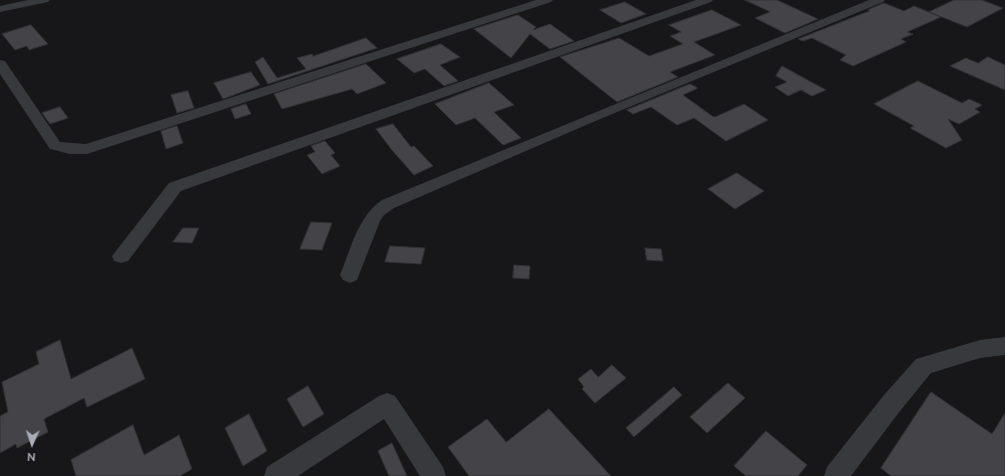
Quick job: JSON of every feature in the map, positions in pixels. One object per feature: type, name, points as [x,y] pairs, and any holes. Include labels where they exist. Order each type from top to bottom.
[{"type":"street","points":[[0,9],[44,0]]},
{"type":"street","points":[[0,64],[55,146],[70,150],[87,149],[547,0]]},
{"type":"street","points":[[121,256],[175,187],[707,0]]},
{"type":"street","points":[[350,275],[372,219],[378,211],[388,204],[588,119],[879,0]]},
{"type":"street","points":[[836,476],[892,403],[924,366],[980,349],[1005,346]]},
{"type":"street","points":[[276,476],[387,404],[434,476]]},
{"type":"building","points":[[745,0],[777,0],[818,19],[785,33],[755,18],[770,12]]},
{"type":"building","points":[[954,0],[982,0],[1003,8],[967,27],[929,12]]},
{"type":"building","points":[[625,2],[646,14],[621,23],[600,10]]},
{"type":"building","points":[[884,3],[904,11],[914,6],[941,17],[907,32],[913,34],[901,39],[906,42],[853,66],[840,60],[846,55],[812,38],[803,41],[798,39],[870,11],[868,10]]},
{"type":"building","points":[[712,10],[741,25],[694,42],[715,55],[670,72],[678,77],[617,102],[560,57],[619,38],[649,56],[683,44],[670,36],[681,32],[669,25]]},
{"type":"building","points":[[518,15],[536,27],[533,30],[550,24],[574,41],[550,49],[530,34],[511,58],[474,29]]},
{"type":"building","points":[[31,25],[48,44],[29,50],[27,46],[15,50],[2,34]]},
{"type":"building","points":[[366,38],[377,48],[268,84],[255,62],[263,57],[277,78],[306,69],[297,58],[312,54],[313,56]]},
{"type":"building","points":[[441,44],[460,57],[440,65],[458,81],[444,86],[425,69],[414,73],[397,59]]},
{"type":"building","points":[[988,57],[1005,65],[1005,90],[950,66],[966,58],[978,63]]},
{"type":"building","points":[[366,64],[386,83],[357,94],[352,89],[282,109],[274,94]]},
{"type":"building","points":[[782,66],[826,90],[812,96],[801,90],[788,96],[775,87],[787,82],[776,76]]},
{"type":"building","points":[[251,72],[260,85],[223,99],[214,83]]},
{"type":"building","points":[[918,81],[962,103],[969,99],[982,105],[975,109],[980,112],[959,124],[948,119],[962,140],[946,148],[910,128],[914,126],[874,104]]},
{"type":"building","points":[[489,83],[514,105],[494,112],[521,138],[503,145],[475,118],[456,125],[435,104]]},
{"type":"building","points":[[690,84],[698,88],[683,95],[712,116],[715,117],[744,104],[768,120],[726,141],[694,118],[677,125],[651,107],[633,114],[627,110]]},
{"type":"building","points":[[188,91],[194,108],[177,113],[171,95]]},
{"type":"building","points":[[246,104],[251,114],[235,119],[231,109]]},
{"type":"building","points":[[60,107],[68,118],[50,124],[42,113]]},
{"type":"building","points":[[393,124],[411,147],[414,146],[433,166],[414,175],[376,129]]},
{"type":"building","points":[[177,126],[183,143],[166,149],[161,131]]},
{"type":"building","points":[[325,141],[335,153],[331,155],[340,166],[322,174],[307,155],[315,152],[311,146]]},
{"type":"building","points":[[737,173],[764,191],[735,209],[708,189]]},
{"type":"building","points":[[311,222],[332,223],[322,250],[300,249]]},
{"type":"building","points":[[183,228],[199,228],[192,243],[173,242]]},
{"type":"building","points":[[390,246],[425,248],[421,264],[385,262]]},
{"type":"building","points":[[645,248],[661,249],[663,261],[647,260]]},
{"type":"building","points":[[514,265],[530,266],[529,279],[513,278]]},
{"type":"building","points":[[60,340],[71,379],[132,348],[145,379],[87,407],[84,398],[44,419],[48,432],[17,448],[16,444],[0,453],[0,416],[8,412],[2,382],[39,364],[36,352]]},
{"type":"building","points":[[612,365],[626,378],[595,403],[582,389],[584,387],[578,379],[591,369],[598,377]]},
{"type":"building","points":[[728,383],[745,398],[707,433],[690,417]]},
{"type":"building","points":[[308,386],[324,414],[303,427],[287,399]]},
{"type":"building","points":[[674,387],[682,395],[634,437],[626,428]]},
{"type":"building","points":[[931,392],[992,434],[1005,413],[1005,476],[891,476],[881,468]]},
{"type":"building","points":[[549,409],[611,476],[469,476],[448,447],[487,419],[506,442]]},
{"type":"building","points":[[249,414],[267,451],[243,466],[225,428]]},
{"type":"building","points":[[133,425],[144,455],[179,435],[192,469],[180,476],[76,476],[71,460]]},
{"type":"building","points":[[766,431],[807,465],[798,476],[746,476],[734,466]]},
{"type":"building","points":[[392,443],[407,476],[389,476],[378,451]]}]
